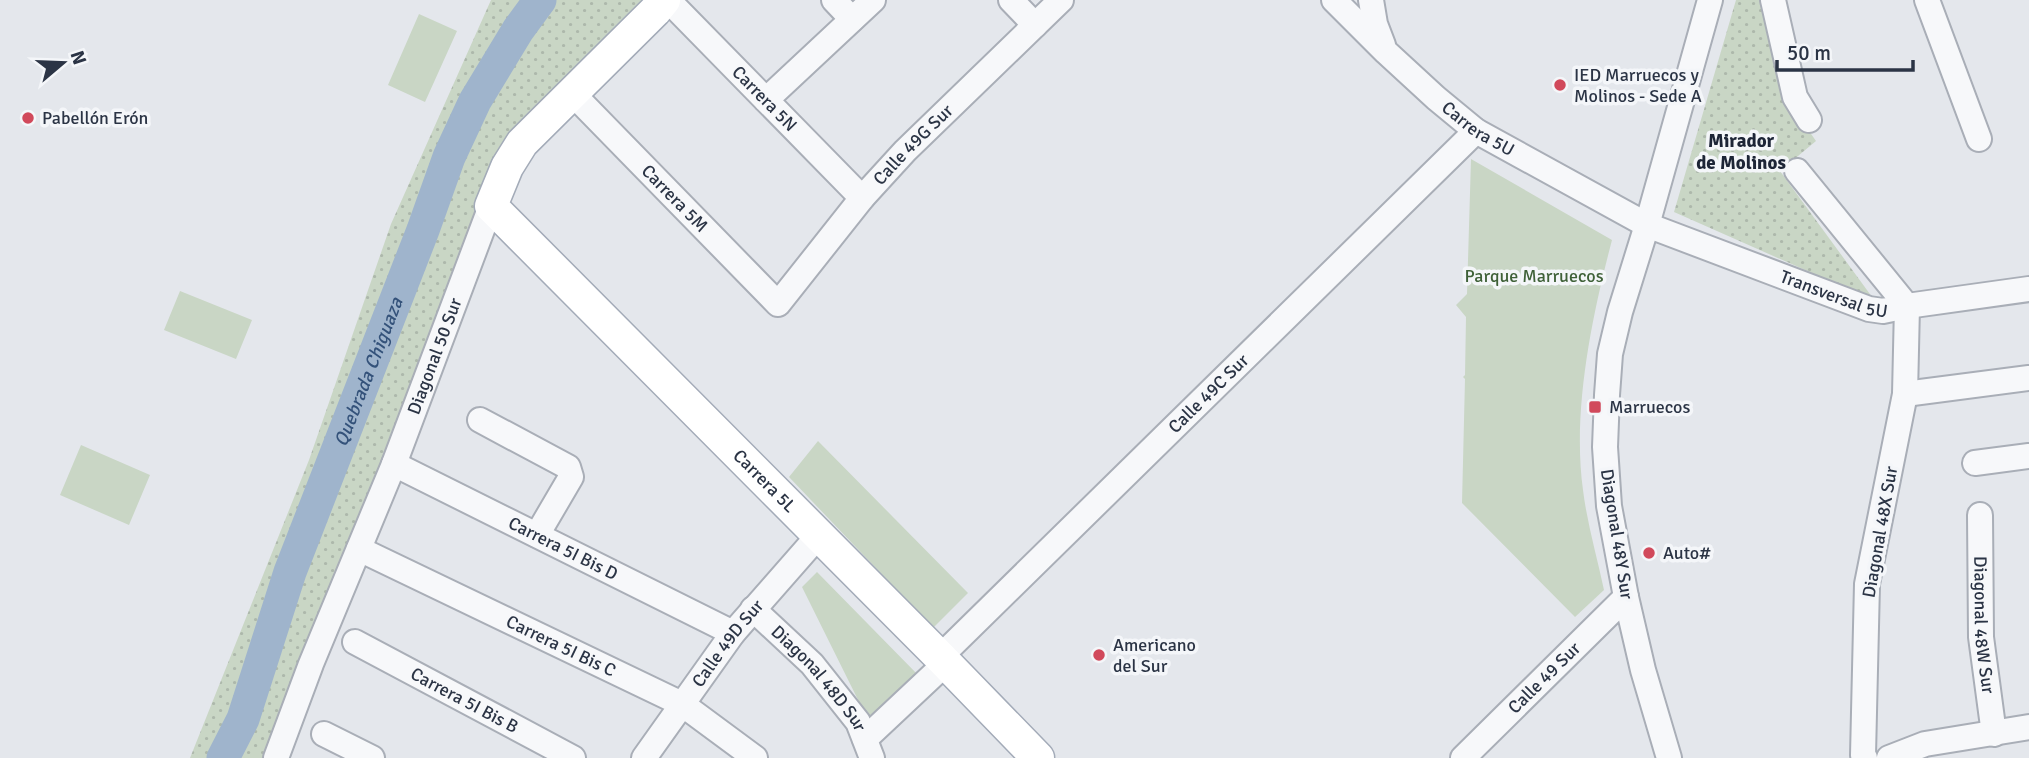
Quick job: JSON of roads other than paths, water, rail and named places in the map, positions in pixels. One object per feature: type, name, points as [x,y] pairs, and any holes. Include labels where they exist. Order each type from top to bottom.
[{"type":"main road","name":"Diagonal 50 Sur","points":[[491,206],[507,167],[522,143],[666,0]]},
{"type":"main road","name":"Carrera 5L","points":[[491,206],[1038,758]]},
{"type":"street","name":"Carrera 5N","points":[[666,0],[862,198]]},
{"type":"street","points":[[834,0],[852,19]]},
{"type":"street","points":[[766,100],[873,0]]},
{"type":"street","points":[[1011,0],[1035,25]]},
{"type":"street","name":"Calle 49G Sur","points":[[778,304],[862,198],[905,151],[1061,0]]},
{"type":"street","name":"Carrera 5U","points":[[1334,0],[1386,52],[1476,131],[1647,225]]},
{"type":"street","points":[[1371,0],[1375,24],[1386,52]]},
{"type":"street","name":"Diagonal 48Y Sur","points":[[1669,758],[1643,670],[1609,506],[1605,447],[1607,396],[1610,354],[1623,300],[1647,225],[1710,0]]},
{"type":"street","points":[[1773,0],[1795,97],[1809,120]]},
{"type":"street","points":[[1927,0],[1979,139]]},
{"type":"street","name":"Carrera 5M","points":[[572,93],[778,304]]},
{"type":"street","name":"Calle 49C Sur","points":[[868,749],[943,660],[1476,131]]},
{"type":"street","points":[[1797,171],[1907,306]]},
{"type":"street","name":"Diagonal 50 Sur","points":[[276,758],[311,664],[394,464],[491,206]]},
{"type":"street","name":"Transversal 5U","points":[[1647,225],[1869,310],[1883,311],[2029,289]]},
{"type":"street","name":"Diagonal 48X Sur","points":[[1865,758],[1867,584],[1905,394],[1907,306]]},
{"type":"street","points":[[1905,394],[2029,378]]},
{"type":"street","points":[[480,420],[568,467],[570,477],[537,535]]},
{"type":"street","points":[[1975,463],[2029,456]]},
{"type":"street","name":"Carrera 5I Bis D","points":[[394,464],[733,633]]},
{"type":"street","name":"Diagonal 48W Sur","points":[[1980,515],[1981,637],[1994,734]]},
{"type":"street","name":"Calle 49D Sur","points":[[645,758],[733,633],[819,535]]},
{"type":"street","name":"Carrera 5I Bis C","points":[[359,549],[682,704],[755,758]]},
{"type":"street","name":"Calle 49 Sur","points":[[1462,758],[1626,597]]},
{"type":"street","name":"Diagonal 48D Sur","points":[[753,609],[812,664],[858,722],[868,749]]},
{"type":"street","name":"Carrera 5I Bis B","points":[[355,642],[573,758]]},
{"type":"street","points":[[1889,758],[1925,744],[2029,727]]},
{"type":"street","points":[[324,734],[372,758]]},
{"type":"waterway","name":"Quebrada Chiguaza","points":[[223,758],[243,719],[290,572],[449,157],[475,101],[518,30],[540,0]]},
{"type":"place","name":"IED Marruecos y Molinos - Sede A","points":[[1560,85]]},
{"type":"place","name":"Pabellón Erón","points":[[28,118]]},
{"type":"place","name":"Marruecos","points":[[1595,407]]},
{"type":"place","name":"Auto#","points":[[1649,553]]},
{"type":"place","name":"Americano del Sur","points":[[1099,655]]},
{"type":"district","name":"Mirador de Molinos","points":[[1741,151]]},
{"type":"park label","name":"Parque Marruecos","points":[[1534,276]]}]
